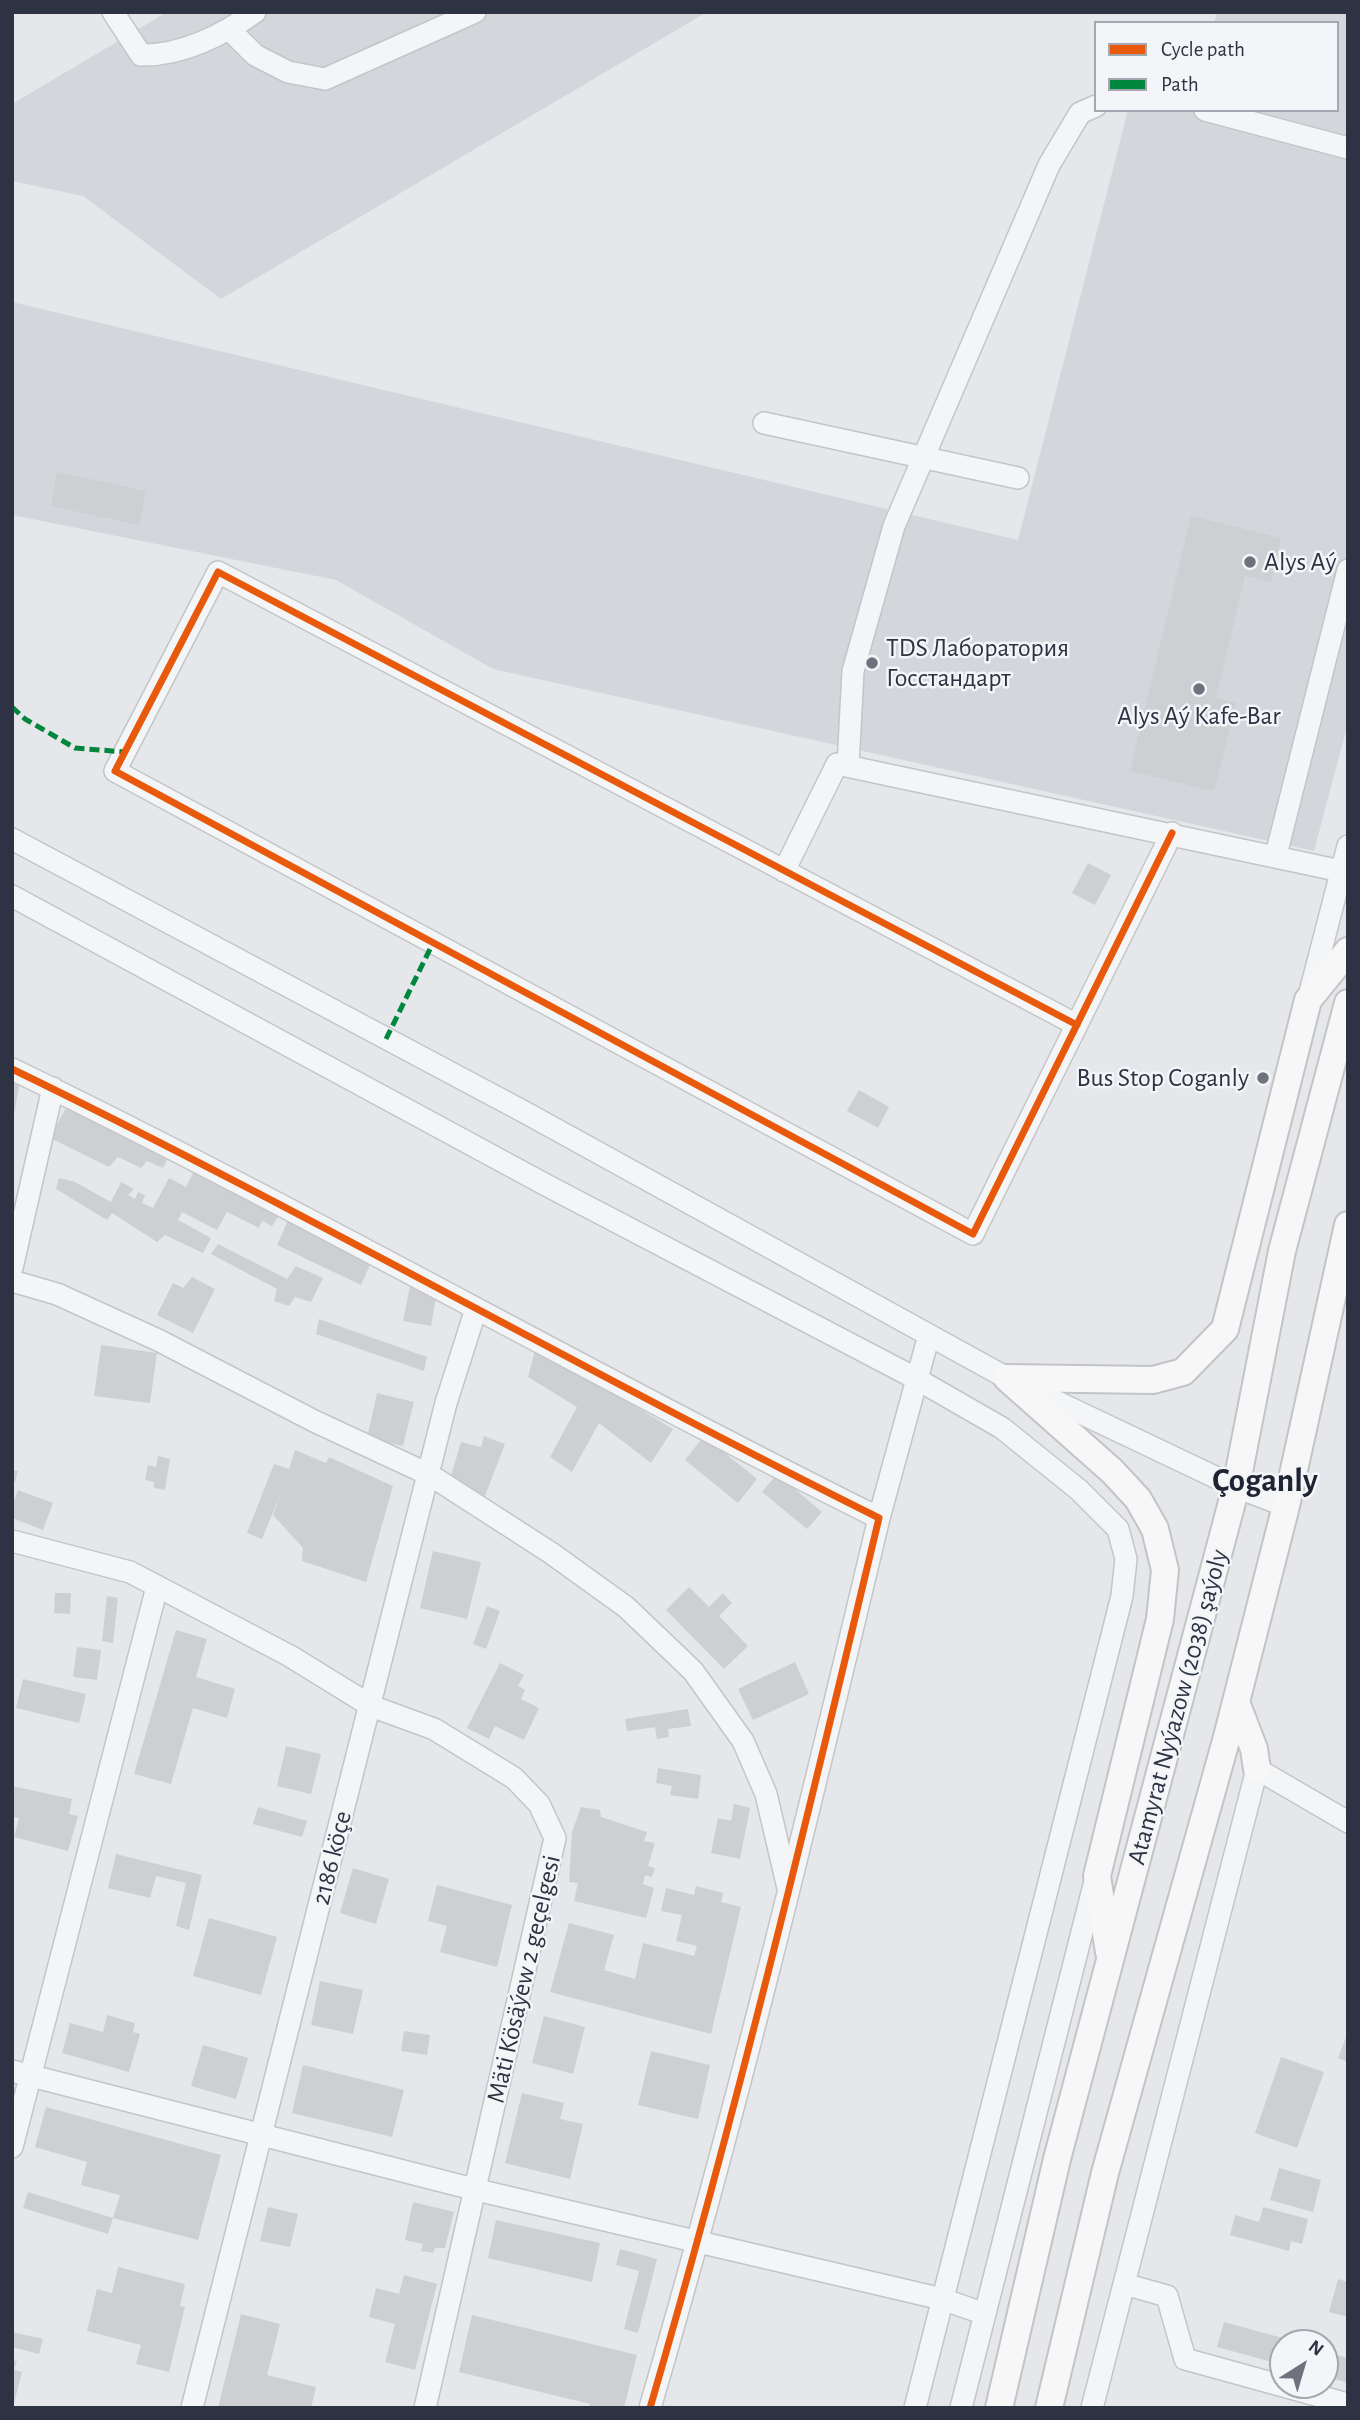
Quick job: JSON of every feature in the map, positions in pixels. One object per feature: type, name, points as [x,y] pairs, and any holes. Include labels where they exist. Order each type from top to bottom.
[{"type":"main road","points":[[1007,1378],[1129,1382],[1153,1380],[1183,1372],[1225,1329],[1308,1000],[1348,951]]},
{"type":"main road","name":"Atamyrat Nyýazow (2038) şaýoly","points":[[999,2408],[1057,2159],[1236,1487],[1282,1251],[1348,1003]]},
{"type":"main road","points":[[1264,1176],[1282,1251]]},
{"type":"main road","name":"Atamyrat Nyýazow (2038) şaýoly","points":[[1049,2408],[1105,2173],[1236,1702],[1286,1506],[1339,1292],[1348,1225]]},
{"type":"main road","points":[[1007,1378],[1112,1472],[1138,1499],[1155,1529],[1165,1570],[1160,1619],[1097,1876],[1110,1961]]},
{"type":"main road","points":[[1131,1739],[1192,1657]]},
{"type":"main road","points":[[1236,1702],[1255,1749],[1257,1769]]},
{"type":"street","points":[[113,12],[141,55],[172,52],[230,30],[255,12]]},
{"type":"street","points":[[230,30],[255,55],[288,72],[325,79],[475,12]]},
{"type":"street","points":[[848,766],[853,671],[894,526],[1049,165],[1080,113],[1094,107]]},
{"type":"street","points":[[1213,112],[1348,148]]},
{"type":"street","points":[[764,423],[1018,478]]},
{"type":"street","points":[[1276,855],[1348,570]]},
{"type":"street","points":[[1077,1025],[218,572],[115,771],[973,1234],[1077,1025],[1172,833]]},
{"type":"street","points":[[784,871],[837,764],[1276,855],[1341,871]]},
{"type":"street","points":[[12,839],[528,1114],[1007,1378],[1236,1487],[1286,1506]]},
{"type":"street","points":[[1308,1000],[1348,846]]},
{"type":"street","points":[[12,896],[546,1185],[915,1378],[1002,1428],[1079,1490],[1118,1529],[1126,1559],[1122,1596],[915,2408]]},
{"type":"street","points":[[12,1069],[476,1309],[686,1422],[879,1518]]},
{"type":"street","points":[[12,1268],[53,1088]]},
{"type":"street","points":[[12,1281],[57,1294],[158,1340],[314,1421],[430,1475],[551,1553],[626,1608],[693,1671],[743,1741],[766,1794],[789,1891]]},
{"type":"street","name":"2186 köçe","points":[[192,2408],[430,1475],[446,1402],[476,1309]]},
{"type":"street","points":[[650,2408],[699,2240],[789,1891],[879,1518],[915,1378],[929,1335]]},
{"type":"street","name":"Mäti Kösäýew 2 geçelgesi","points":[[12,1541],[130,1572],[290,1656],[371,1706],[435,1729],[514,1778],[539,1804],[555,1838],[477,2190],[425,2408]]},
{"type":"street","points":[[12,2147],[21,2074],[157,1587]]},
{"type":"street","points":[[1092,2408],[1257,1769],[1348,1822]]},
{"type":"street","points":[[961,2408],[1097,1876]]},
{"type":"street","points":[[21,2074],[477,2190],[942,2299],[985,2314]]},
{"type":"street","points":[[1124,2284],[1167,2296],[1185,2359],[1348,2404]]},
{"type":"shaded area","points":[[167,12],[707,12],[221,299],[83,196],[12,181],[12,104]]},
{"type":"shaded area","points":[[1217,12],[1348,12],[1348,723],[1314,851],[493,669],[336,580],[12,515],[12,302],[1018,540],[1127,112],[1339,112],[1339,21],[1215,21]]},
{"type":"building","points":[[57,472],[146,491],[139,525],[51,506]]},
{"type":"building","points":[[1191,516],[1281,538],[1271,582],[1245,576],[1216,698],[1236,703],[1214,791],[1130,771]]},
{"type":"building","points":[[1088,863],[1111,875],[1095,905],[1072,893]]},
{"type":"building","points":[[12,1072],[21,1075],[14,1115],[12,1115]]},
{"type":"building","points":[[859,1090],[889,1107],[878,1128],[847,1111]]},
{"type":"building","points":[[68,1104],[169,1156],[163,1168],[147,1161],[141,1168],[118,1157],[109,1167],[50,1138]]},
{"type":"building","points":[[196,1167],[281,1212],[272,1226],[262,1221],[259,1228],[227,1212],[217,1230],[182,1212],[178,1220],[211,1238],[203,1253],[165,1235],[157,1242],[112,1213],[107,1220],[56,1189],[59,1178],[75,1182],[111,1202],[121,1182],[134,1189],[128,1195],[135,1199],[138,1192],[145,1195],[142,1203],[153,1208],[169,1178],[186,1187]]},
{"type":"building","points":[[289,1218],[373,1258],[361,1285],[277,1245]]},
{"type":"building","points":[[218,1244],[287,1279],[296,1266],[323,1278],[311,1302],[295,1297],[289,1306],[274,1301],[277,1289],[211,1254]]},
{"type":"building","points":[[192,1277],[215,1289],[193,1333],[157,1315],[173,1283],[183,1288]]},
{"type":"building","points":[[410,1286],[437,1291],[431,1326],[403,1321]]},
{"type":"building","points":[[319,1319],[427,1357],[424,1371],[316,1334]]},
{"type":"building","points":[[101,1345],[157,1353],[150,1403],[94,1396]]},
{"type":"building","points":[[536,1347],[673,1429],[651,1463],[599,1423],[572,1472],[550,1457],[577,1407],[528,1377]]},
{"type":"building","points":[[377,1393],[414,1402],[403,1446],[367,1438]]},
{"type":"building","points":[[484,1436],[505,1444],[485,1496],[451,1476],[461,1442],[481,1447]]},
{"type":"building","points":[[704,1436],[757,1479],[738,1503],[685,1460]]},
{"type":"building","points":[[295,1450],[326,1463],[329,1457],[393,1486],[366,1582],[302,1561],[303,1548],[273,1515],[281,1493],[262,1539],[247,1533],[274,1464],[289,1469]]},
{"type":"building","points":[[158,1456],[170,1459],[165,1490],[154,1488],[154,1482],[145,1480],[148,1465],[156,1467]]},
{"type":"building","points":[[12,1470],[18,1471],[15,1482],[12,1481]]},
{"type":"building","points":[[777,1474],[822,1512],[807,1529],[762,1492]]},
{"type":"building","points":[[18,1490],[53,1503],[43,1530],[12,1518],[12,1506]]},
{"type":"building","points":[[433,1551],[481,1562],[467,1619],[420,1608]]},
{"type":"building","points":[[689,1587],[709,1607],[723,1593],[732,1603],[719,1616],[748,1646],[724,1669],[666,1610]]},
{"type":"building","points":[[55,1593],[71,1593],[70,1614],[54,1613]]},
{"type":"building","points":[[107,1596],[118,1598],[113,1643],[102,1641]]},
{"type":"building","points":[[487,1606],[500,1611],[486,1649],[473,1644]]},
{"type":"building","points":[[176,1630],[207,1639],[196,1677],[235,1689],[227,1718],[193,1708],[171,1784],[134,1774]]},
{"type":"building","points":[[77,1647],[101,1650],[97,1680],[73,1677]]},
{"type":"building","points":[[795,1662],[809,1694],[753,1720],[738,1689]]},
{"type":"building","points":[[500,1663],[524,1675],[518,1686],[525,1690],[521,1699],[539,1708],[524,1740],[495,1726],[489,1739],[467,1728]]},
{"type":"building","points":[[23,1679],[86,1694],[79,1723],[16,1708]]},
{"type":"building","points":[[688,1709],[691,1726],[668,1729],[669,1737],[657,1739],[655,1727],[627,1731],[625,1719]]},
{"type":"building","points":[[286,1746],[321,1754],[311,1794],[277,1786]]},
{"type":"building","points":[[658,1768],[701,1775],[698,1799],[670,1795],[672,1786],[656,1783]]},
{"type":"building","points":[[12,1786],[72,1799],[69,1814],[78,1816],[68,1851],[14,1837],[19,1818],[12,1817]]},
{"type":"building","points":[[734,1804],[750,1808],[740,1859],[711,1853],[718,1818],[731,1821]]},
{"type":"building","points":[[258,1807],[307,1821],[302,1837],[253,1824]]},
{"type":"building","points":[[581,1807],[600,1810],[601,1817],[647,1832],[644,1841],[655,1843],[648,1866],[655,1868],[652,1877],[645,1875],[643,1884],[654,1888],[646,1918],[574,1901],[578,1883],[569,1882],[572,1832]]},
{"type":"building","points":[[116,1854],[202,1875],[189,1930],[176,1926],[186,1883],[156,1876],[150,1898],[108,1888]]},
{"type":"building","points":[[353,1868],[389,1879],[376,1924],[340,1913]]},
{"type":"building","points":[[437,1885],[512,1905],[497,1967],[440,1952],[447,1926],[428,1921]]},
{"type":"building","points":[[696,1886],[723,1893],[721,1902],[741,1907],[711,2034],[550,1992],[569,1923],[614,1935],[604,1970],[635,1979],[643,1943],[694,1956],[697,1946],[676,1941],[682,1915],[661,1911],[666,1888],[694,1895]]},
{"type":"building","points":[[209,1918],[277,1937],[261,1995],[193,1976]]},
{"type":"building","points":[[320,1981],[363,1990],[353,2034],[311,2025]]},
{"type":"building","points":[[107,2015],[135,2023],[133,2032],[140,2034],[129,2072],[62,2053],[70,2023],[103,2032]]},
{"type":"building","points":[[544,2016],[585,2027],[573,2074],[532,2063]]},
{"type":"building","points":[[404,2031],[430,2035],[427,2055],[401,2051]]},
{"type":"building","points":[[1348,2032],[1348,2062],[1338,2058]]},
{"type":"building","points":[[203,2045],[248,2058],[236,2099],[191,2086]]},
{"type":"building","points":[[651,2051],[710,2065],[698,2119],[638,2105]]},
{"type":"building","points":[[1281,2057],[1324,2072],[1297,2148],[1255,2133]]},
{"type":"building","points":[[303,2065],[404,2090],[392,2137],[292,2113]]},
{"type":"building","points":[[522,2093],[564,2103],[560,2119],[583,2124],[570,2179],[505,2163]]},
{"type":"building","points":[[46,2107],[221,2155],[198,2240],[113,2218],[120,2195],[81,2185],[87,2162],[35,2147]]},
{"type":"building","points":[[1279,2168],[1321,2180],[1313,2212],[1270,2200]]},
{"type":"building","points":[[28,2192],[113,2218],[108,2234],[23,2208]]},
{"type":"building","points":[[413,2202],[454,2212],[445,2248],[435,2248],[433,2253],[421,2251],[423,2244],[405,2240]]},
{"type":"building","points":[[268,2207],[298,2214],[290,2247],[260,2241]]},
{"type":"building","points":[[1263,2207],[1308,2219],[1302,2244],[1291,2241],[1289,2251],[1230,2235],[1235,2215],[1259,2222]]},
{"type":"building","points":[[496,2220],[600,2243],[592,2282],[488,2258]]},
{"type":"building","points":[[620,2249],[657,2259],[638,2333],[624,2329],[639,2271],[616,2265]]},
{"type":"building","points":[[118,2267],[185,2284],[180,2306],[185,2307],[169,2372],[136,2364],[141,2345],[87,2331],[97,2289],[112,2293]]},
{"type":"building","points":[[404,2275],[437,2284],[415,2370],[385,2362],[395,2324],[369,2317],[376,2288],[399,2294]]},
{"type":"building","points":[[1338,2279],[1348,2282],[1348,2317],[1329,2312]]},
{"type":"building","points":[[241,2314],[280,2324],[267,2375],[316,2387],[311,2408],[218,2408]]},
{"type":"building","points":[[472,2315],[637,2355],[624,2408],[589,2408],[590,2404],[459,2372]]},
{"type":"building","points":[[1224,2322],[1269,2334],[1269,2361],[1217,2347]]},
{"type":"building","points":[[12,2332],[43,2339],[39,2354],[12,2347]]},
{"type":"building","points":[[1339,2356],[1348,2358],[1348,2383],[1339,2380]]},
{"type":"building","points":[[12,2360],[17,2361],[14,2370],[22,2372],[13,2407]]},
{"type":"marked path","points":[[12,707],[25,719],[75,748],[125,752]]},
{"type":"marked path","points":[[386,1039],[433,943]]},
{"type":"cycle path","points":[[1077,1025],[218,572],[115,771],[973,1234],[1172,833]]},
{"type":"cycle path","points":[[12,1069],[230,1179],[879,1518],[742,2076],[650,2408]]},
{"type":"place","name":"Alys Aý","points":[[1250,562]]},
{"type":"place","name":"TDS Лаборатория Госстандарт","points":[[872,663]]},
{"type":"place","name":"Alys Aý Kafe-Bar","points":[[1199,689]]},
{"type":"place","name":"Bus Stop Coganly","points":[[1263,1078]]},
{"type":"district","name":"Çoganly","points":[[1265,1481]]}]
